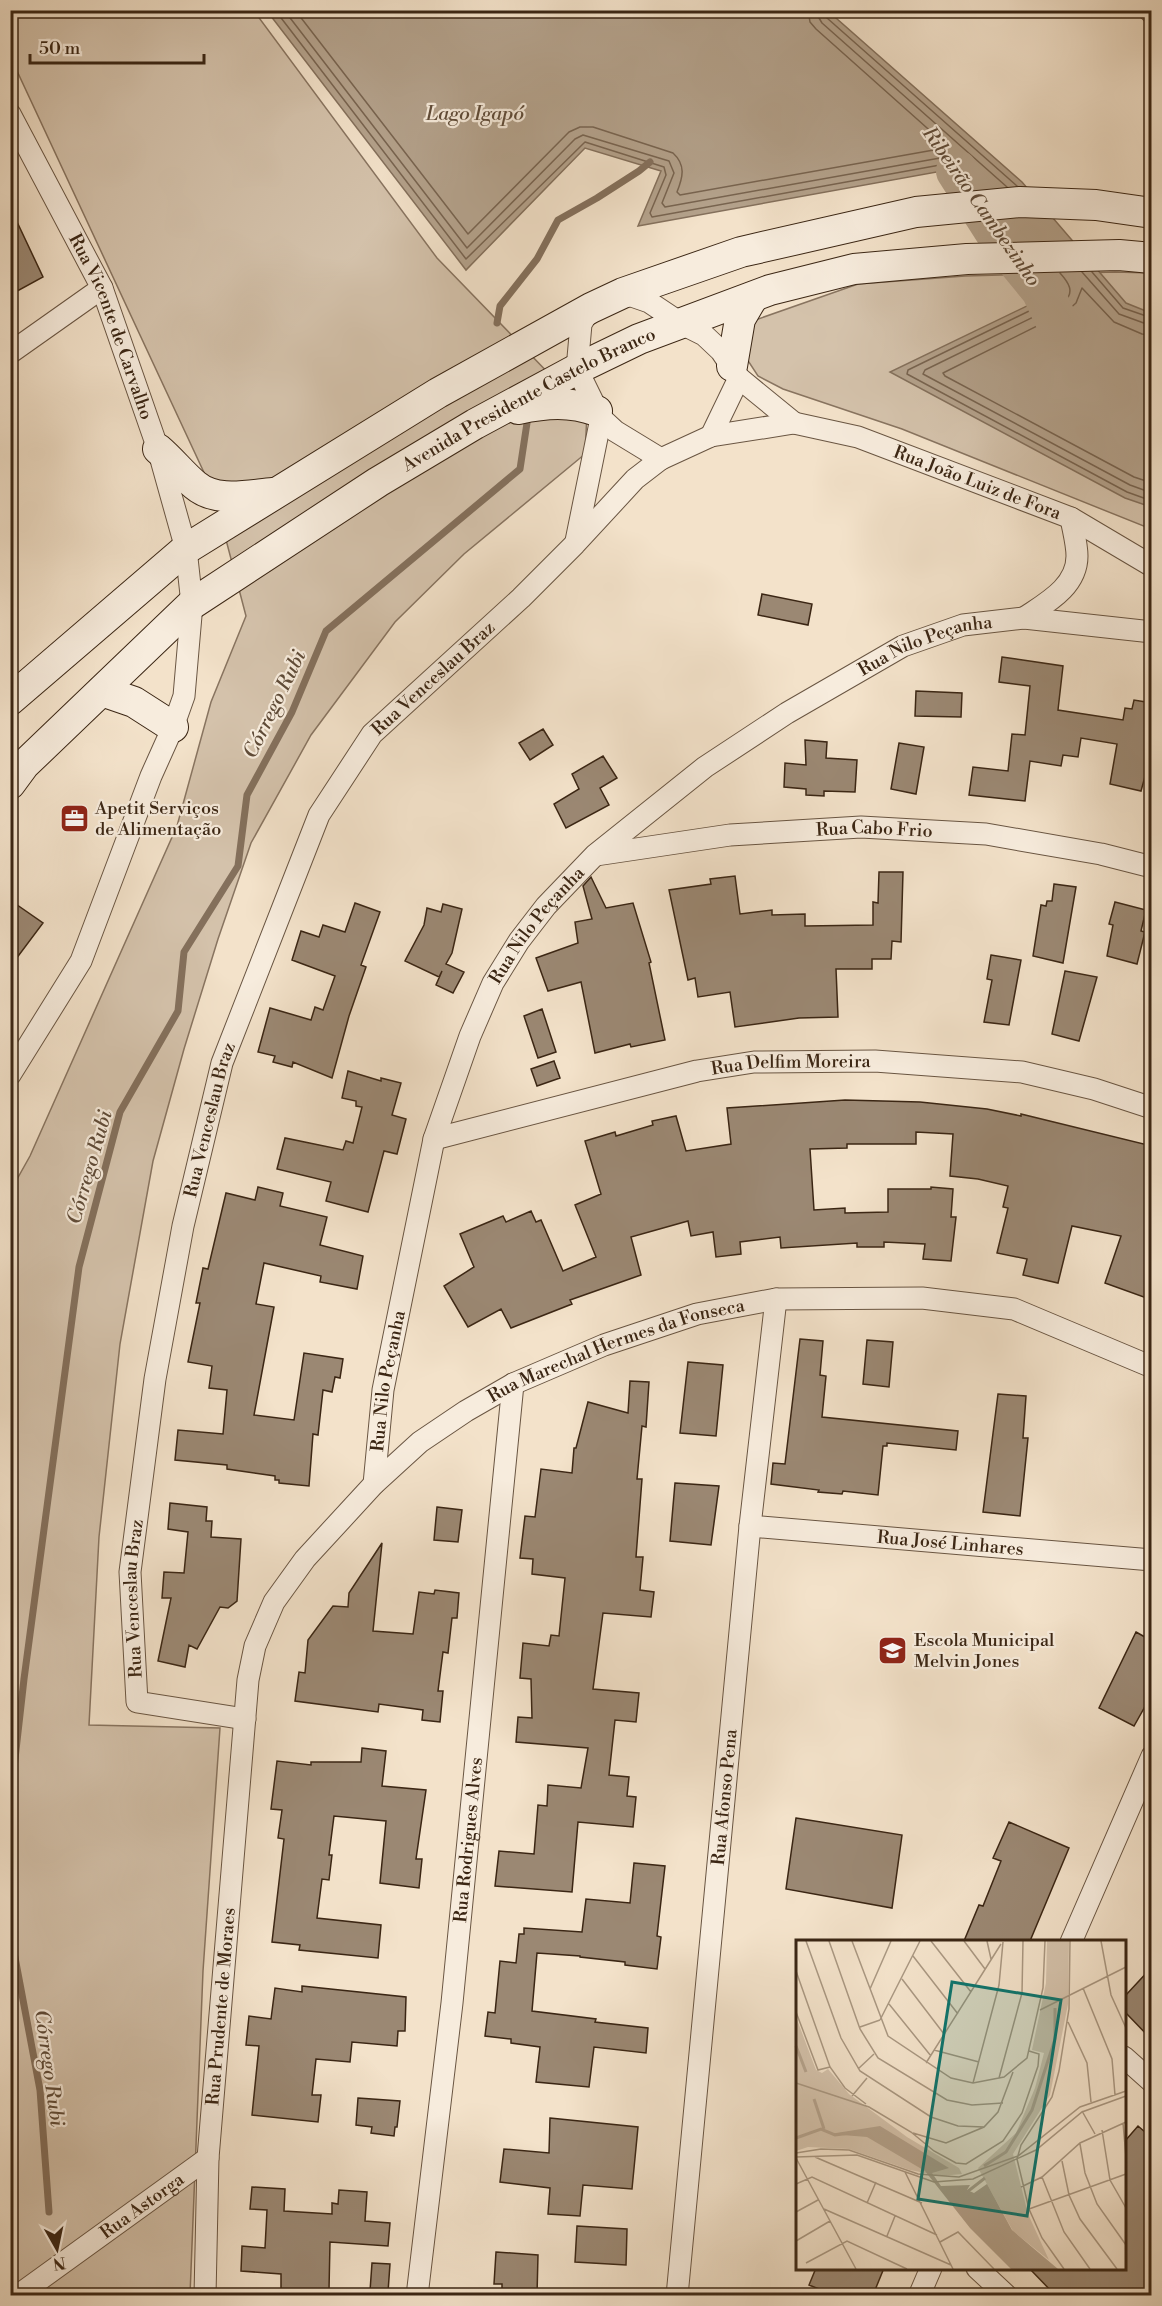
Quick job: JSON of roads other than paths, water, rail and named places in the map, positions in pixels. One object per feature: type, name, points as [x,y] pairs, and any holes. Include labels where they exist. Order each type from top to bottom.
[{"type":"main road","points":[[10,700],[186,549],[429,398],[591,308],[623,293],[741,252],[916,212],[1020,201],[1096,206],[1152,213]]},
{"type":"main road","name":"Avenida Presidente Castelo Branco","points":[[10,784],[24,765],[192,604],[378,482],[475,424],[577,369],[639,339],[770,290],[854,269],[966,259],[1119,255],[1152,258]]},
{"type":"main road","points":[[736,372],[740,319],[753,297]]},
{"type":"main road","points":[[475,424],[538,404],[570,403],[599,414]]},
{"type":"main road","points":[[158,449],[196,487],[210,494],[234,497],[279,492]]},
{"type":"main road","points":[[102,691],[134,702],[173,728]]},
{"type":"street","name":"Rua Vicente de Carvalho","points":[[10,114],[102,288],[158,449],[186,549],[192,604],[184,696],[173,728],[151,776],[81,961],[10,1075]]},
{"type":"street","points":[[10,353],[102,288]]},
{"type":"street","points":[[591,308],[581,324],[577,369],[599,414],[615,431],[661,459],[711,435],[736,372],[721,351],[704,334],[682,324],[649,302],[623,293]]},
{"type":"street","name":"Rua João Luiz de Fora","points":[[736,372],[794,423]]},
{"type":"street","points":[[575,544],[599,414]]},
{"type":"street","name":"Rua João Luiz de Fora","points":[[711,435],[794,423],[858,437],[1071,518],[1152,566]]},
{"type":"street","name":"Rua Venceslau Braz","points":[[245,1719],[137,1702],[130,1572],[155,1379],[179,1250],[222,1063],[319,815],[372,734],[521,598],[635,479],[661,459]]},
{"type":"street","points":[[1024,618],[1057,596],[1072,577],[1077,557],[1071,518]]},
{"type":"street","points":[[1024,618],[1152,632]]},
{"type":"street","name":"Rua Nilo Peçanha","points":[[374,1484],[383,1390],[434,1139],[470,1036],[493,983],[519,941],[546,906],[595,855],[705,767],[851,674],[903,646],[963,625],[1024,618]]},
{"type":"street","name":"Rua Cabo Frio","points":[[595,855],[730,835],[861,826],[986,834],[1101,854],[1152,867]]},
{"type":"street","name":"Rua Delfim Moreira","points":[[434,1139],[697,1071],[754,1062],[875,1061],[1022,1072],[1094,1089],[1152,1108]]},
{"type":"street","name":"Rua Marechal Hermes da Fonseca","points":[[245,1719],[248,1680],[255,1646],[274,1602],[305,1559],[374,1484],[420,1442],[466,1411],[513,1384],[614,1341],[697,1314],[776,1299],[922,1298],[1014,1309],[1152,1366]]},
{"type":"street","name":"Rua Afonso Pena","points":[[676,2295],[750,1526],[776,1299]]},
{"type":"street","name":"Rua Rodrigues Alves","points":[[417,2295],[452,2003],[513,1384]]},
{"type":"street","name":"Rua José Linhares","points":[[750,1526],[1152,1560]]},
{"type":"street","name":"Rua Prudente de Moraes","points":[[205,2295],[208,2158],[245,1719]]},
{"type":"street","points":[[1071,1940],[1152,1756]]},
{"type":"street","points":[[1126,2058],[1152,2082]]},
{"type":"street","name":"Rua Astorga","points":[[17,2295],[208,2158]]},
{"type":"street","points":[[920,2295],[930,2270]]},
{"type":"street","points":[[979,2270],[1007,2295]]},
{"type":"water","name":"Lago Igapó","points":[[267,11],[828,11],[1022,182],[1126,303],[1151,313],[1151,507],[1125,498],[890,372],[1058,291],[942,171],[638,226],[661,171],[585,148],[466,270]]},
{"type":"waterway","name":"Córrego Rubi","points":[[497,323],[500,306],[537,259],[558,220],[597,198],[650,162]]},
{"type":"waterway","name":"Ribeirão Cambezinho","points":[[957,171],[1001,240],[1042,290],[1062,333],[1152,382]]},
{"type":"waterway","name":"Córrego Rubi","points":[[10,1803],[24,1679],[79,1267],[120,1112],[178,1011],[184,952],[238,866],[247,795],[292,712],[326,631],[520,469],[527,423]]},
{"type":"waterway","name":"Córrego Rubi","points":[[10,1931],[40,2090],[49,2212]]},
{"type":"place","name":"Apetit Serviços de Alimentação","points":[[74,818]]},
{"type":"place","name":"Escola Municipal Melvin Jones","points":[[893,1650]]}]
